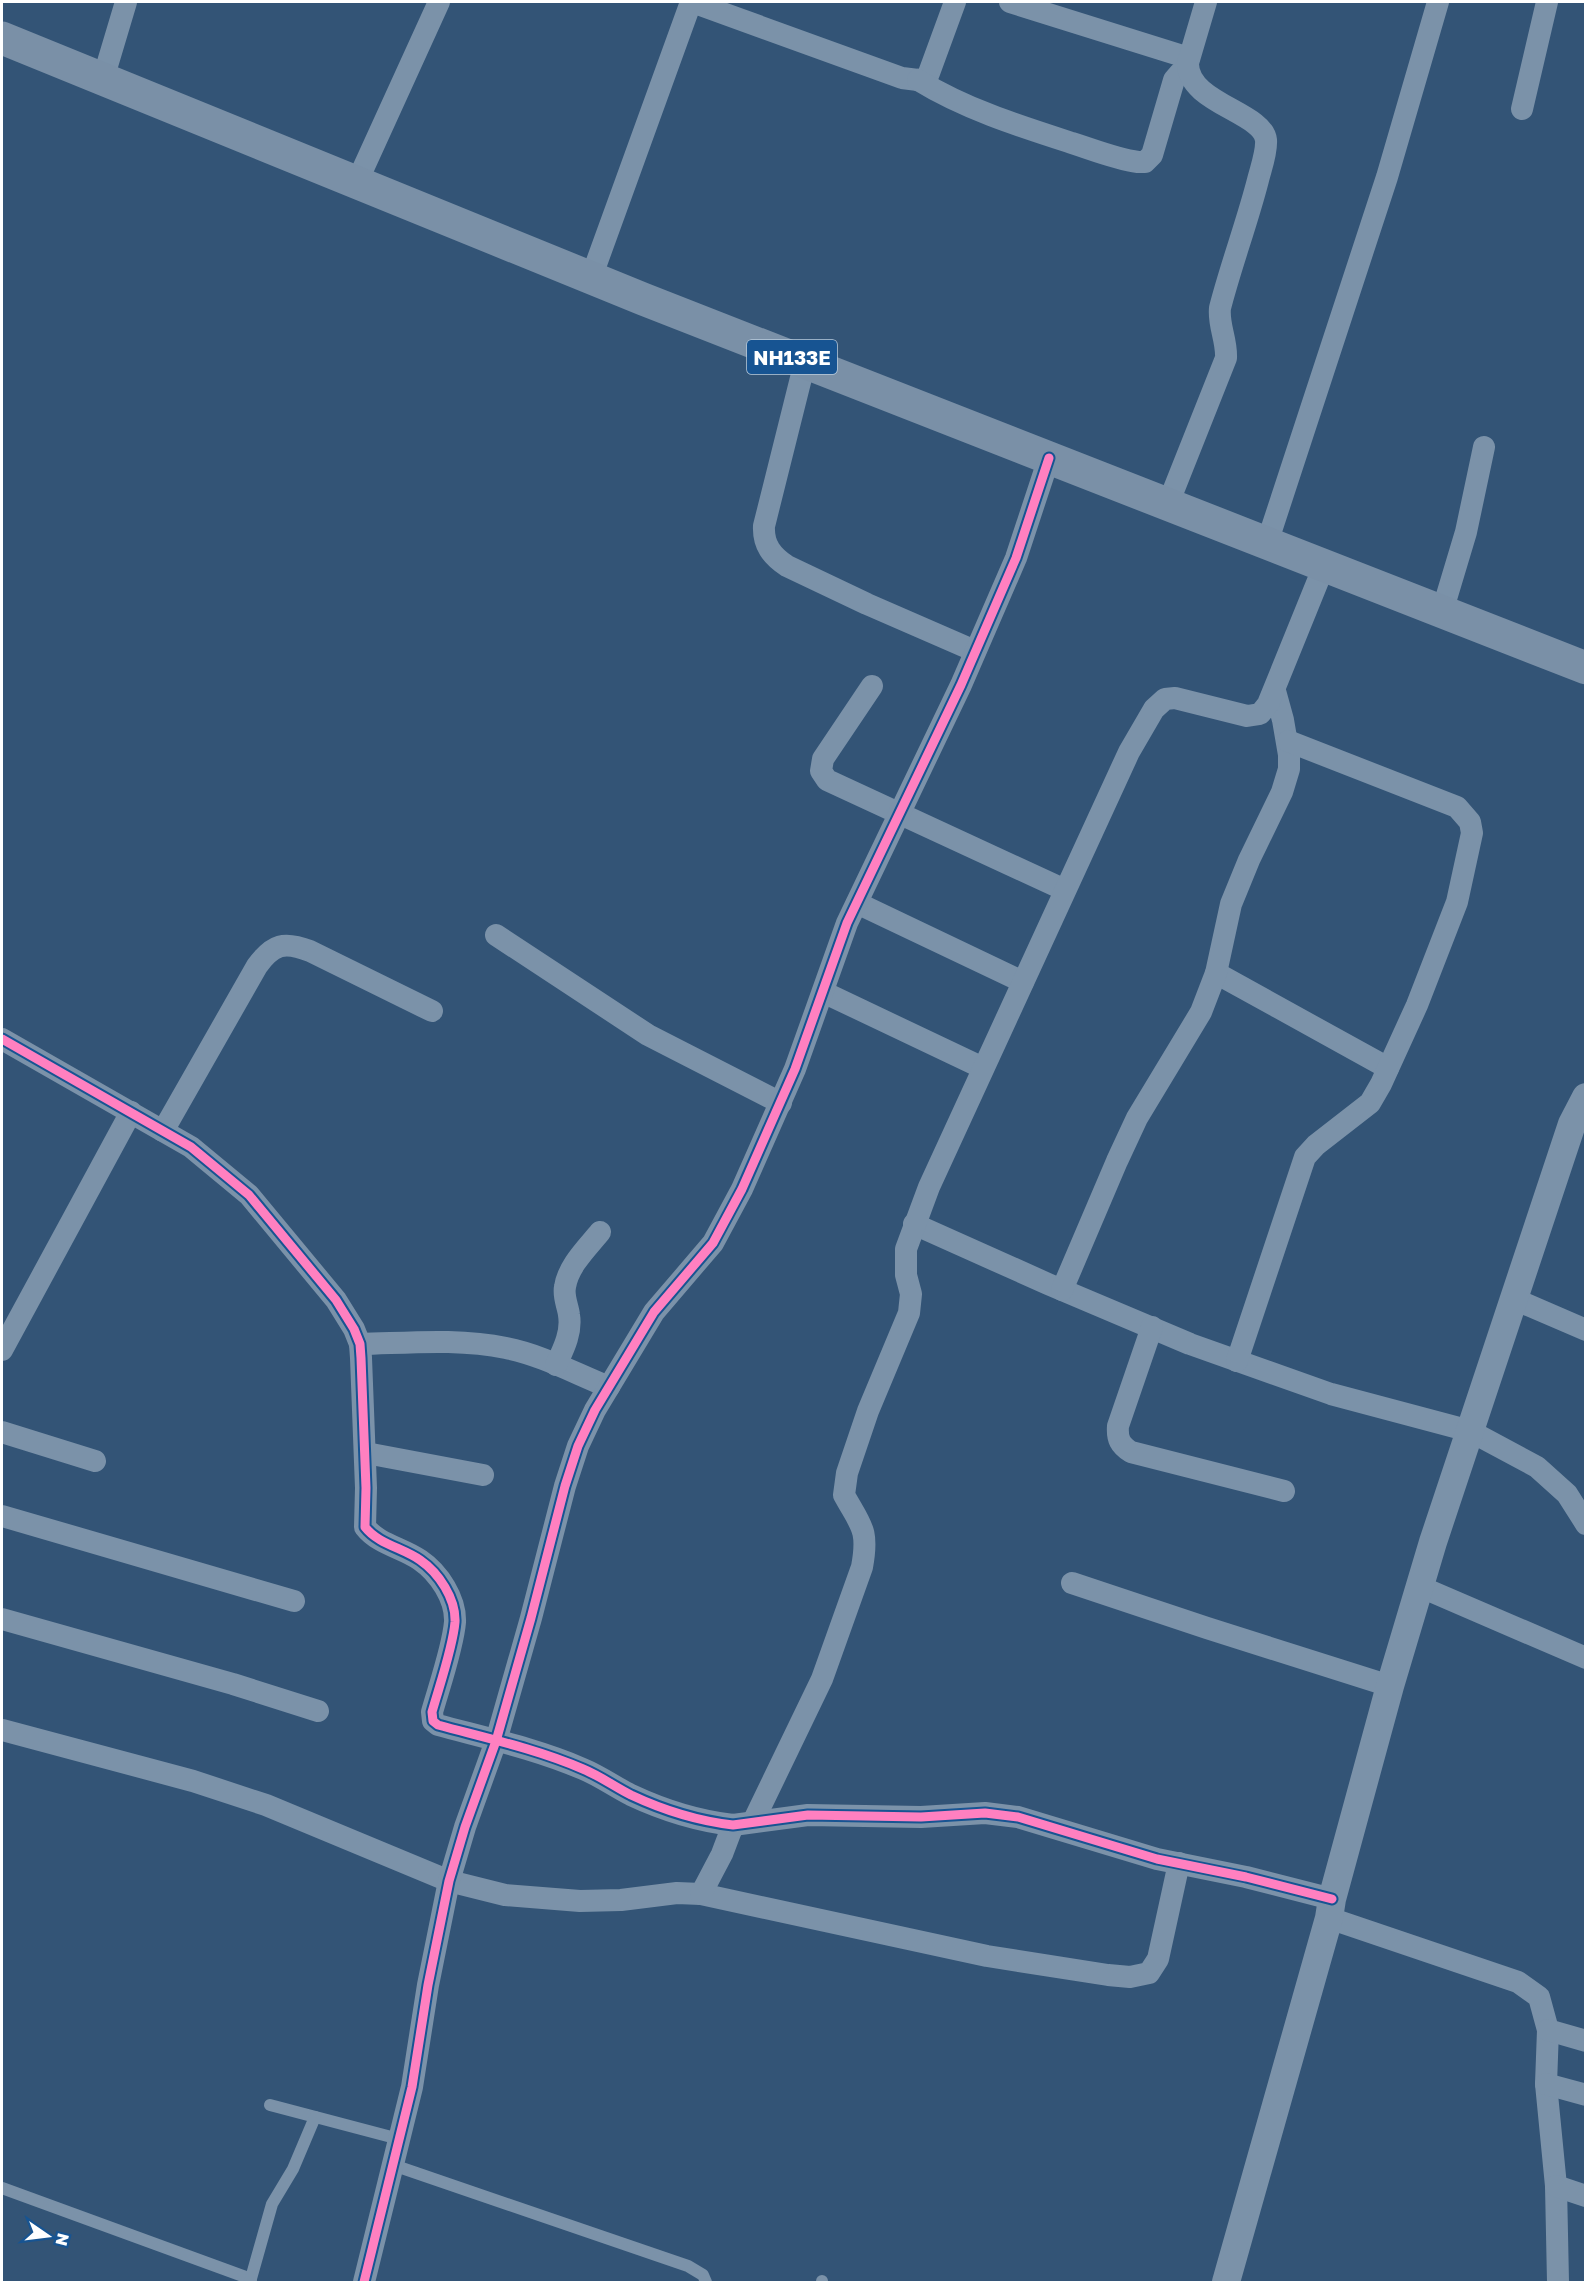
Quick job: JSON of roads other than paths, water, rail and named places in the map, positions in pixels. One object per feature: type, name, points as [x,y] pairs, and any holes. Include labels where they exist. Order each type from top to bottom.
[{"type":"main road","name":"NH133E","points":[[2,38],[591,278],[1586,668]]},
{"type":"street","points":[[103,79],[126,2]]},
{"type":"street","points":[[357,182],[439,2]]},
{"type":"street","points":[[591,278],[691,2],[858,63],[902,78],[918,80],[927,78],[955,2]]},
{"type":"street","points":[[1010,2],[1189,64],[1206,94],[1262,128],[1266,141],[1249,217],[1220,308],[1219,316],[1226,342],[1226,358],[1168,504]]},
{"type":"street","points":[[918,80],[942,95],[1056,138],[1138,162],[1145,162],[1152,155],[1174,80],[1189,64],[1206,2]]},
{"type":"street","points":[[1267,543],[1387,177],[1437,2]]},
{"type":"street","points":[[1522,110],[1547,2]]},
{"type":"street","points":[[805,363],[764,526],[768,548],[787,566],[975,651]]},
{"type":"street","points":[[1442,612],[1466,532],[1484,447]]},
{"type":"street","points":[[364,2283],[412,2088],[428,1985],[449,1881],[458,1846],[496,1740],[574,1456],[595,1410],[654,1312],[713,1243],[742,1189],[795,1069],[847,922],[975,651],[1016,558],[1049,458]]},
{"type":"street","points":[[701,1894],[822,1679],[862,1567],[865,1551],[861,1522],[844,1494],[868,1411],[909,1313],[911,1294],[905,1258],[908,1240],[983,1068],[1065,890],[1130,752],[1154,709],[1165,699],[1175,698],[1235,714],[1255,716],[1264,711],[1275,691],[1324,566]]},
{"type":"street","points":[[872,686],[826,753],[821,771],[827,780],[1065,890]]},
{"type":"street","points":[[1062,1290],[1137,1118],[1201,1012],[1216,973],[1231,904],[1286,781],[1289,769],[1288,741],[1275,691]]},
{"type":"street","points":[[1237,1361],[1305,1157],[1316,1145],[1370,1103],[1417,1005],[1457,902],[1471,844],[1470,822],[1457,807],[1288,741]]},
{"type":"street","points":[[857,903],[1023,982]]},
{"type":"street","points":[[496,935],[648,1035],[780,1103]]},
{"type":"street","points":[[163,1131],[257,966],[269,951],[279,946],[297,946],[310,951],[432,1011]]},
{"type":"street","points":[[1216,973],[1388,1068]]},
{"type":"street","points":[[823,992],[983,1068]]},
{"type":"street","points":[[2,1039],[191,1147],[249,1195],[336,1300],[354,1329],[360,1344],[366,1453],[364,1527],[373,1535],[420,1560],[434,1572],[453,1605],[455,1623],[432,1712],[433,1721],[438,1725],[554,1758],[585,1770],[631,1795],[675,1812],[743,1823],[808,1815],[921,1817],[985,1813],[1040,1823],[1157,1859],[1246,1877],[1518,1982],[1539,1997],[1548,2030],[1546,2084],[1556,2186],[1558,2283]]},
{"type":"street","points":[[1226,2283],[1390,1686],[1470,1431],[1572,1124],[1586,1097]]},
{"type":"street","points":[[2,1350],[130,1112]]},
{"type":"street","points":[[914,1224],[1062,1290],[1237,1361],[1331,1394],[1470,1431],[1537,1467],[1566,1494],[1586,1524]]},
{"type":"street","points":[[556,1365],[569,1329],[570,1318],[565,1303],[564,1288],[568,1275],[576,1261],[600,1232]]},
{"type":"street","points":[[1514,1299],[1586,1330]]},
{"type":"street","points":[[1152,1327],[1118,1426],[1117,1437],[1120,1444],[1131,1452],[1284,1491]]},
{"type":"street","points":[[360,1344],[449,1342],[508,1348],[609,1387]]},
{"type":"street","points":[[2,1432],[95,1461]]},
{"type":"street","points":[[366,1453],[483,1475]]},
{"type":"street","points":[[2,1516],[294,1601]]},
{"type":"street","points":[[1072,1583],[1390,1686]]},
{"type":"street","points":[[1421,1587],[1586,1658]]},
{"type":"street","points":[[2,1620],[233,1684],[318,1711]]},
{"type":"street","points":[[2,1730],[193,1781],[266,1805],[449,1881],[505,1895],[580,1901],[621,1900],[677,1893],[701,1894],[975,1953],[1130,1977],[1149,1973],[1158,1959],[1179,1863]]},
{"type":"street","points":[[1548,2030],[1586,2042]]},
{"type":"street","points":[[1546,2084],[1586,2095]]},
{"type":"street","points":[[1556,2186],[1586,2196]]},
{"type":"lane","points":[[270,2105],[399,2139]]},
{"type":"lane","points":[[2,2188],[251,2281],[272,2204],[294,2169],[315,2117]]},
{"type":"lane","points":[[393,2165],[688,2266],[703,2275],[706,2283]]}]
